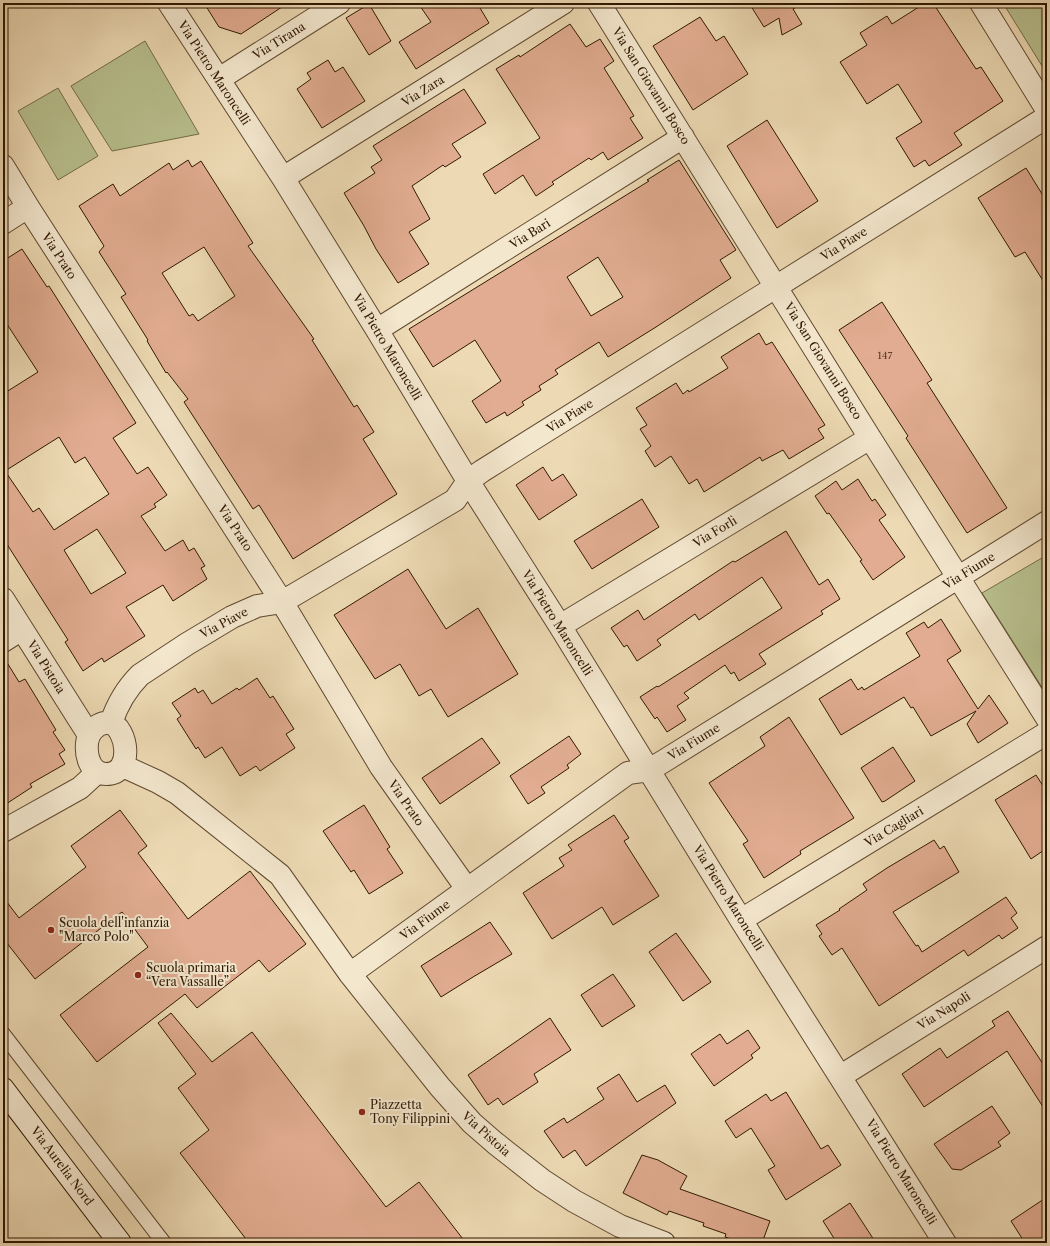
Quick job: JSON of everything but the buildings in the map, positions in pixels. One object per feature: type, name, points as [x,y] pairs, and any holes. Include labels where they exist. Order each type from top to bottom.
[{"type":"street","name":"Via Pietro Maroncelli","points":[[169,3],[283,178],[468,481],[560,626],[741,920],[841,1076],[945,1243]]},
{"type":"street","name":"Via Tirana","points":[[219,79],[339,3]]},
{"type":"street","name":"Via Zara","points":[[283,178],[563,3]]},
{"type":"street","name":"Via San Giovanni Bosco","points":[[599,3],[870,438],[1047,718]]},
{"type":"street","points":[[980,3],[1047,110]]},
{"type":"street","name":"Via Piave","points":[[111,723],[116,708],[140,675],[187,644],[232,617],[257,606],[282,602],[455,500],[468,481],[488,467],[1047,117]]},
{"type":"street","name":"Via Bari","points":[[377,330],[683,137]]},
{"type":"street","name":"Via Prato","points":[[3,166],[282,602],[381,767],[467,889]]},
{"type":"street","points":[[3,223],[28,207]]},
{"type":"street","name":"Via Forlì","points":[[560,626],[870,438]]},
{"type":"street","name":"Via Fiume","points":[[350,974],[628,773],[649,770],[1047,522]]},
{"type":"street","name":"Via Pistoia","points":[[3,599],[89,735]]},
{"type":"street","points":[[3,641],[22,630]]},
{"type":"street","points":[[104,723],[111,723],[120,731],[124,742],[125,759],[123,766],[114,773],[103,774],[95,771],[91,765],[87,744],[89,735],[95,727],[104,723]]},
{"type":"street","name":"Via Cagliari","points":[[741,920],[1047,733]]},
{"type":"street","name":"Via Pistoia","points":[[123,766],[158,782],[176,793],[280,876],[350,974],[440,1087],[472,1123],[495,1144],[542,1180],[574,1201],[620,1226],[664,1243]]},
{"type":"street","points":[[3,831],[80,788],[92,777],[95,771]]},
{"type":"street","name":"Via Napoli","points":[[841,1076],[1047,947]]},
{"type":"street","name":"Via Aurelia Nord","points":[[3,1089],[120,1243]]},
{"type":"lane","points":[[3,1034],[164,1243]]},
{"type":"green space","points":[[1003,3],[1047,3],[1047,74]]},
{"type":"green space","points":[[145,41],[199,134],[112,151],[71,86]]},
{"type":"green space","points":[[58,88],[98,156],[58,180],[18,111]]},
{"type":"green space","points":[[1047,555],[1047,695],[982,593]]},
{"type":"place","name":"Scuola dell'infanzia \"Marco Polo\"","points":[[51,930]]},
{"type":"place","name":"Scuola primaria “Vera Vassalle”","points":[[138,975]]},
{"type":"place","name":"Piazzetta Tony Filippini","points":[[362,1112]]}]
